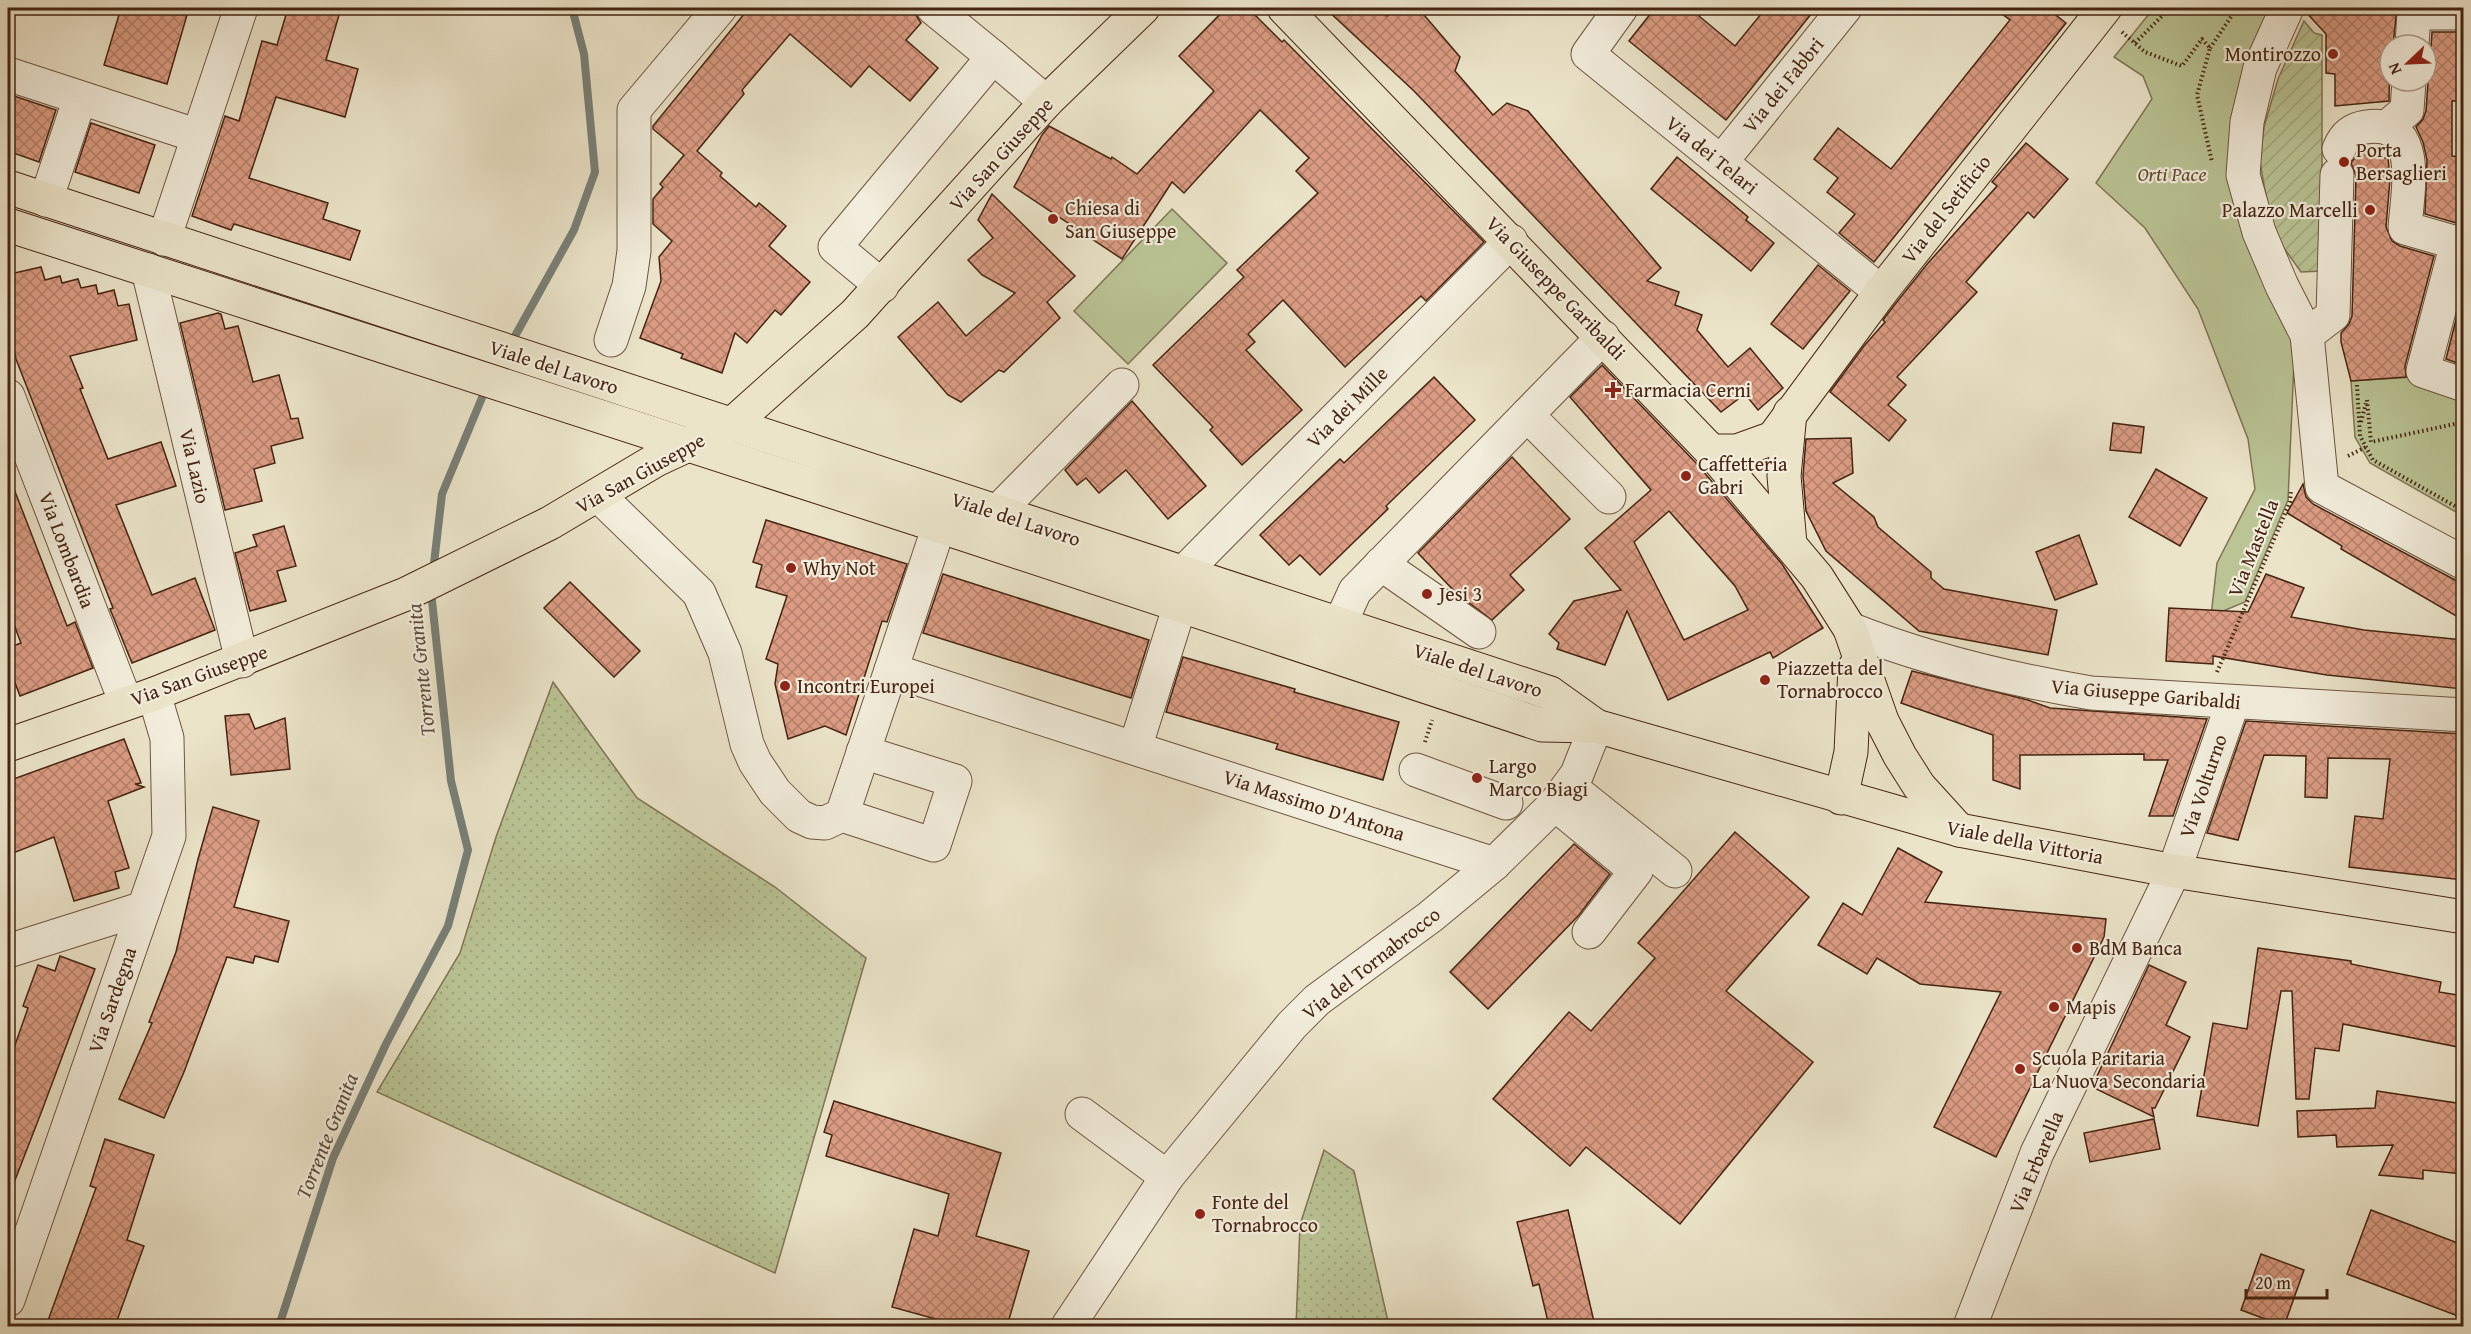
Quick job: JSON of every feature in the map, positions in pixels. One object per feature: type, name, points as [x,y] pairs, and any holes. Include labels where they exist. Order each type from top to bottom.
[{"type":"main road","name":"Via San Giuseppe","points":[[8,745],[242,661],[406,594],[550,524],[657,459],[730,425],[855,314],[1046,102],[1143,8]]},
{"type":"main road","name":"Via Giuseppe Garibaldi","points":[[1284,8],[1711,451],[1817,577],[1850,629]]},
{"type":"main road","name":"Via del Setificio","points":[[1711,451],[1737,451],[1773,438],[1881,292],[2105,8]]},
{"type":"main road","name":"Viale del Lavoro","points":[[8,187],[1550,693],[1596,726]]},
{"type":"main road","name":"Viale del Lavoro","points":[[8,225],[939,526],[1542,725],[1596,726]]},
{"type":"main road","points":[[1790,413],[1784,476],[1790,544]]},
{"type":"main road","points":[[1850,629],[1871,691],[1900,756],[1919,786],[1959,830]]},
{"type":"main road","points":[[1841,798],[1851,752],[1854,722],[1856,674],[1850,629]]},
{"type":"main road","name":"Viale della Vittoria","points":[[1596,726],[1959,830],[2174,871],[2463,917]]},
{"type":"street","points":[[164,239],[241,8]]},
{"type":"street","points":[[611,340],[629,286],[633,251],[634,110],[720,8]]},
{"type":"street","points":[[933,8],[1046,102]]},
{"type":"street","name":"Via dei Telari","points":[[1621,8],[1588,54],[1881,292]]},
{"type":"street","name":"Via dei Fabbri","points":[[1721,162],[1845,8]]},
{"type":"street","points":[[2287,8],[2260,68],[2247,122],[2243,175],[2259,232],[2282,286],[2307,335],[2322,487],[2463,563]]},
{"type":"street","points":[[2413,33],[2414,13],[2463,13]]},
{"type":"street","points":[[882,286],[835,247],[993,57]]},
{"type":"street","points":[[8,74],[198,136]]},
{"type":"street","points":[[2387,127],[2407,110],[2408,93]]},
{"type":"street","points":[[46,200],[80,98]]},
{"type":"street","points":[[2307,335],[2333,315],[2338,162],[2344,136],[2358,128],[2387,127],[2403,140],[2409,162],[2405,228],[2460,244],[2423,371],[2463,385]]},
{"type":"street","name":"Via dei Mille","points":[[1183,573],[1511,241]]},
{"type":"street","name":"Via Lazio","points":[[148,270],[242,661]]},
{"type":"street","points":[[1340,624],[1355,591],[1603,337]]},
{"type":"street","points":[[997,512],[1122,385]]},
{"type":"street","name":"Via Lombardia","points":[[8,396],[140,699]]},
{"type":"street","points":[[1527,415],[1609,497]]},
{"type":"street","points":[[599,496],[699,593],[725,653],[747,744],[755,762],[775,792],[799,816],[813,822],[825,823],[842,815],[934,846],[955,781],[863,752]]},
{"type":"street","points":[[842,815],[939,526]]},
{"type":"street","points":[[1381,564],[1479,632]]},
{"type":"street","points":[[1135,748],[1180,605]]},
{"type":"street","name":"Via Giuseppe Garibaldi","points":[[1850,629],[1904,650],[2032,683],[2091,693],[2463,715]]},
{"type":"street","points":[[1871,691],[1883,665],[1904,650]]},
{"type":"street","name":"Via Massimo D'Antona","points":[[891,670],[1494,864]]},
{"type":"street","name":"Via Sardegna","points":[[8,1300],[169,836],[167,738],[140,699]]},
{"type":"street","name":"Via Volturno","points":[[2174,871],[2219,701]]},
{"type":"street","name":"Via del Tornabrocco","points":[[1068,1326],[1167,1177],[1292,1025],[1317,1000],[1430,917],[1494,864],[1562,795],[1577,774],[1596,726]]},
{"type":"street","points":[[1416,770],[1506,803]]},
{"type":"street","points":[[1562,795],[1675,871]]},
{"type":"street","points":[[1562,795],[1636,871],[1589,932]]},
{"type":"street","name":"Via Erbarella","points":[[1970,1326],[2037,1153],[2174,871]]},
{"type":"street","points":[[8,951],[144,908]]},
{"type":"street","points":[[1082,1114],[1167,1177]]},
{"type":"path","points":[[2135,43],[2170,8]]},
{"type":"path","points":[[2237,8],[2210,48],[2197,95],[2214,169],[2243,175]]},
{"type":"path","points":[[2145,52],[2182,66],[2202,39],[2210,48]]},
{"type":"path","points":[[2357,385],[2360,436],[2373,459],[2462,510]]},
{"type":"path","points":[[2360,425],[2367,400],[2371,442],[2463,422]]},
{"type":"path","points":[[2346,457],[2366,447]]},
{"type":"path","name":"Via Mastella","points":[[2219,701],[2290,502],[2292,479]]},
{"type":"green space","name":"Orti Pace","points":[[2154,8],[2271,8],[2235,118],[2295,339],[2288,500],[2245,602],[2211,616],[2217,563],[2255,489],[2248,439],[2198,309],[2145,228],[2096,183],[2152,99],[2143,76],[2114,57]]},
{"type":"green space","points":[[2304,21],[2314,33],[2322,35],[2322,271],[2301,272],[2279,241],[2268,208],[2260,162],[2264,127],[2278,79]]},
{"type":"green space","points":[[1172,209],[1227,263],[1128,364],[1074,311]]},
{"type":"green space","points":[[2412,377],[2463,394],[2463,516],[2370,463],[2355,437],[2351,381]]},
{"type":"green space","points":[[553,682],[637,798],[775,887],[866,958],[775,1273],[377,1092],[460,953],[496,837]]},
{"type":"green space","points":[[1324,1150],[1354,1171],[1389,1326],[1296,1326],[1300,1225]]},
{"type":"building","points":[[121,8],[189,8],[167,84],[104,65]]},
{"type":"building","points":[[288,8],[341,8],[326,60],[358,69],[345,117],[276,97],[249,178],[328,203],[323,219],[360,231],[350,260],[234,224],[231,230],[192,216],[225,116],[239,121],[262,41],[277,45]]},
{"type":"building","points":[[749,8],[915,8],[921,23],[906,40],[938,68],[910,101],[869,66],[851,87],[790,34],[742,90],[744,94],[697,151],[722,173],[720,176],[756,207],[759,203],[786,226],[769,246],[810,282],[781,315],[775,310],[747,343],[735,333],[722,373],[681,358],[683,354],[640,338],[661,281],[659,257],[672,241],[653,224],[653,199],[663,187],[660,184],[684,155],[653,129],[653,126]]},
{"type":"building","points":[[1226,8],[1248,8],[1282,42],[1284,40],[1484,242],[1426,301],[1421,296],[1345,367],[1283,300],[1248,334],[1255,342],[1246,350],[1302,410],[1242,465],[1210,430],[1213,427],[1153,365],[1244,277],[1237,270],[1318,193],[1296,171],[1309,158],[1260,110],[1184,193],[1172,182],[1122,259],[1014,187],[1049,126],[1111,159],[1112,157],[1137,174],[1214,91],[1179,56]]},
{"type":"building","points":[[1325,8],[1379,8],[1387,16],[1397,8],[1418,8],[1460,57],[1455,71],[1493,115],[1507,103],[1528,111],[1661,268],[1647,281],[1679,292],[1675,305],[1702,315],[1697,330],[1728,367],[1750,348],[1783,388],[1758,410],[1745,394],[1721,412],[1414,91]]},
{"type":"building","points":[[1655,8],[1706,8],[1699,16],[1735,46],[1766,8],[1816,8],[1726,120],[1629,41]]},
{"type":"building","points":[[1994,8],[2047,8],[2066,23],[1874,262],[1839,233],[1855,214],[1827,192],[1838,178],[1814,159],[1838,128],[1891,169],[2010,20]]},
{"type":"building","points":[[2306,8],[2397,8],[2394,33],[2378,33],[2378,93],[2389,93],[2389,101],[2335,106],[2335,74],[2326,73],[2326,34],[2305,11]]},
{"type":"building","points":[[2463,32],[2463,101],[2452,101],[2452,156],[2463,157],[2463,225],[2425,214],[2427,160],[2423,142],[2416,127],[2426,111],[2427,93],[2438,93],[2438,33],[2432,33]]},
{"type":"building","points":[[8,94],[56,110],[39,162],[8,151]]},
{"type":"building","points":[[91,123],[155,145],[139,193],[75,172]]},
{"type":"building","points":[[2026,143],[2068,179],[2034,218],[2028,212],[1966,282],[1977,292],[1897,377],[1906,385],[1888,405],[1906,420],[1889,441],[1830,392],[1928,263],[1997,186],[1992,182]]},
{"type":"building","points":[[2360,150],[2369,151],[2368,156],[2388,158],[2390,179],[2386,227],[2392,241],[2400,246],[2434,256],[2405,366],[2406,377],[2351,381],[2341,342],[2341,333],[2349,324],[2352,316],[2356,176],[2351,163]]},
{"type":"building","points":[[1677,157],[1748,217],[1746,220],[1774,243],[1751,271],[1651,189]]},
{"type":"building","points":[[992,194],[1075,276],[1047,302],[1060,318],[1004,372],[999,370],[961,402],[948,395],[898,337],[938,302],[966,336],[1015,293],[982,275],[968,260],[993,238],[978,220]]},
{"type":"building","points":[[1818,265],[1850,291],[1803,349],[1771,324]]},
{"type":"building","points":[[41,267],[45,280],[60,276],[62,283],[78,279],[81,288],[96,285],[98,294],[114,290],[118,306],[129,304],[137,340],[70,356],[83,388],[80,389],[108,459],[161,442],[176,486],[116,505],[152,595],[195,578],[215,630],[132,663],[110,609],[113,608],[16,359],[8,323],[8,288],[13,287],[10,274]]},
{"type":"building","points":[[2463,292],[2463,365],[2446,359]]},
{"type":"building","points":[[221,314],[225,329],[238,326],[253,382],[279,375],[291,419],[298,418],[303,438],[271,446],[275,463],[254,469],[262,501],[225,510],[180,323]]},
{"type":"building","points":[[1602,365],[1697,464],[1782,564],[1823,628],[1773,658],[1770,652],[1668,700],[1627,611],[1605,665],[1557,649],[1559,643],[1549,634],[1574,601],[1621,590],[1585,548],[1651,490],[1570,397]],"holes":[[[1669,511],[1735,586],[1748,610],[1684,640],[1634,542]]]},
{"type":"building","points":[[1434,377],[1475,420],[1386,506],[1388,509],[1320,575],[1300,555],[1289,565],[1260,535],[1340,459],[1344,463]]},
{"type":"building","points":[[1132,401],[1206,486],[1168,519],[1126,470],[1099,493],[1086,478],[1077,485],[1065,470]]},
{"type":"building","points":[[2113,423],[2144,427],[2141,453],[2110,450]]},
{"type":"building","points":[[1851,438],[1853,473],[1833,483],[1874,517],[1878,527],[1931,572],[1931,578],[1944,589],[2057,610],[2048,655],[1919,631],[1826,551],[1806,511],[1803,476],[1806,439]]},
{"type":"building","points":[[1512,457],[1570,519],[1510,575],[1524,590],[1492,620],[1456,593],[1418,553]]},
{"type":"building","points":[[2156,469],[2207,498],[2180,546],[2129,517]]},
{"type":"building","points":[[8,476],[67,626],[75,622],[93,668],[20,696],[8,664],[8,648],[21,643],[8,609]]},
{"type":"building","points":[[2303,484],[2306,497],[2313,504],[2455,580],[2463,582],[2463,620],[2341,549],[2342,546],[2287,513]]},
{"type":"building","points":[[766,520],[907,564],[887,622],[882,621],[846,735],[825,726],[788,739],[775,684],[778,664],[766,659],[787,596],[756,587],[762,565],[753,562]]},
{"type":"building","points":[[284,526],[296,566],[277,571],[286,601],[250,611],[235,553],[257,546],[253,535]]},
{"type":"building","points":[[2079,535],[2097,584],[2055,600],[2036,552]]},
{"type":"building","points":[[943,574],[1149,640],[1131,698],[923,633]]},
{"type":"building","points":[[2266,574],[2304,588],[2291,617],[2364,630],[2463,640],[2463,689],[2327,675],[2213,656],[2213,664],[2166,661],[2169,608],[2248,612]]},
{"type":"building","points":[[570,582],[640,651],[614,677],[544,608]]},
{"type":"building","points":[[1183,657],[1399,722],[1383,780],[1276,749],[1278,744],[1166,712]]},
{"type":"building","points":[[1912,671],[2028,700],[2050,708],[2207,719],[2173,816],[2149,816],[2168,760],[2144,760],[2144,754],[2020,755],[2020,789],[1993,780],[1993,735],[1901,703]]},
{"type":"building","points":[[249,714],[255,729],[285,718],[290,769],[231,775],[225,716]]},
{"type":"building","points":[[2246,721],[2463,734],[2463,880],[2349,867],[2355,816],[2383,819],[2390,759],[2328,758],[2327,798],[2305,797],[2306,756],[2264,755],[2238,840],[2207,833]]},
{"type":"building","points":[[124,739],[141,783],[135,784],[144,787],[108,801],[129,868],[115,872],[119,888],[74,901],[54,837],[8,855],[8,781]]},
{"type":"building","points":[[213,807],[259,821],[234,907],[289,921],[278,962],[255,956],[253,963],[227,957],[184,1072],[164,1118],[119,1099],[152,1023],[149,1022],[176,952]]},
{"type":"building","points":[[1735,832],[1809,897],[1726,991],[1813,1062],[1680,1224],[1586,1147],[1570,1166],[1493,1099],[1569,1012],[1591,1031],[1655,958],[1638,943]]},
{"type":"building","points":[[1574,844],[1610,874],[1579,915],[1488,1009],[1450,972]]},
{"type":"building","points":[[1898,848],[1942,872],[1925,902],[2106,919],[2104,937],[1996,1157],[1934,1127],[2001,992],[1920,984],[1877,958],[1867,974],[1818,945],[1843,903],[1862,915]]},
{"type":"building","points":[[2258,948],[2351,961],[2351,964],[2441,982],[2439,992],[2463,996],[2463,1048],[2343,1024],[2339,1051],[2315,1048],[2309,1099],[2296,1099],[2292,991],[2281,991],[2258,1126],[2197,1116],[2213,1023],[2247,1029]]},
{"type":"building","points":[[60,956],[95,969],[10,1193],[8,1193],[8,1065],[28,1008],[23,1006],[38,965],[55,971]]},
{"type":"building","points":[[2149,965],[2186,982],[2166,1025],[2190,1037],[2155,1108],[2152,1108],[2154,1117],[2092,1087]]},
{"type":"building","points":[[2377,1091],[2463,1104],[2463,1174],[2423,1170],[2423,1179],[2379,1175],[2393,1145],[2337,1147],[2336,1135],[2298,1137],[2297,1111],[2375,1108]]},
{"type":"building","points":[[834,1101],[1001,1153],[976,1236],[1029,1251],[1007,1326],[961,1326],[892,1307],[914,1229],[938,1236],[949,1194],[826,1156],[832,1135],[824,1132]]},
{"type":"building","points":[[2154,1119],[2160,1149],[2090,1162],[2084,1133]]},
{"type":"building","points":[[105,1139],[154,1155],[127,1240],[144,1246],[115,1326],[46,1326],[96,1188],[90,1186]]},
{"type":"building","points":[[1568,1210],[1595,1326],[1549,1326],[1539,1284],[1533,1286],[1517,1222]]},
{"type":"building","points":[[2371,1210],[2463,1245],[2463,1318],[2347,1274]]},
{"type":"building","points":[[2261,1254],[2304,1270],[2284,1326],[2241,1310]]},
{"type":"waterway","name":"Torrente Granita","points":[[510,345],[574,230],[595,172],[584,54],[572,8]]},
{"type":"waterway","name":"Torrente Granita","points":[[433,572],[442,494],[486,388]]},
{"type":"waterway","name":"Torrente Granita","points":[[279,1326],[333,1158],[386,1044],[448,926],[468,850],[451,781],[431,591]]},
{"type":"place","name":"Montirozzo","points":[[2333,54]]},
{"type":"place","name":"Porta Bersaglieri","points":[[2344,162]]},
{"type":"place","name":"Palazzo Marcelli","points":[[2370,210]]},
{"type":"place","name":"Chiesa di San Giuseppe","points":[[1053,219]]},
{"type":"place","name":"Farmacia Cerni","points":[[1613,390]]},
{"type":"place","name":"Caffetteria Gabri","points":[[1686,476]]},
{"type":"place","name":"Why Not","points":[[791,568]]},
{"type":"place","name":"Jesi 3","points":[[1427,594]]},
{"type":"place","name":"Piazzetta del Tornabrocco","points":[[1765,680]]},
{"type":"place","name":"Incontri Europei","points":[[785,686]]},
{"type":"place","name":"Largo Marco Biagi","points":[[1477,778]]},
{"type":"place","name":"BdM Banca","points":[[2077,948]]},
{"type":"place","name":"Mapis","points":[[2054,1007]]},
{"type":"place","name":"Scuola Paritaria La Nuova Secondaria","points":[[2020,1069]]},
{"type":"place","name":"Fonte del Tornabrocco","points":[[1200,1214]]}]
